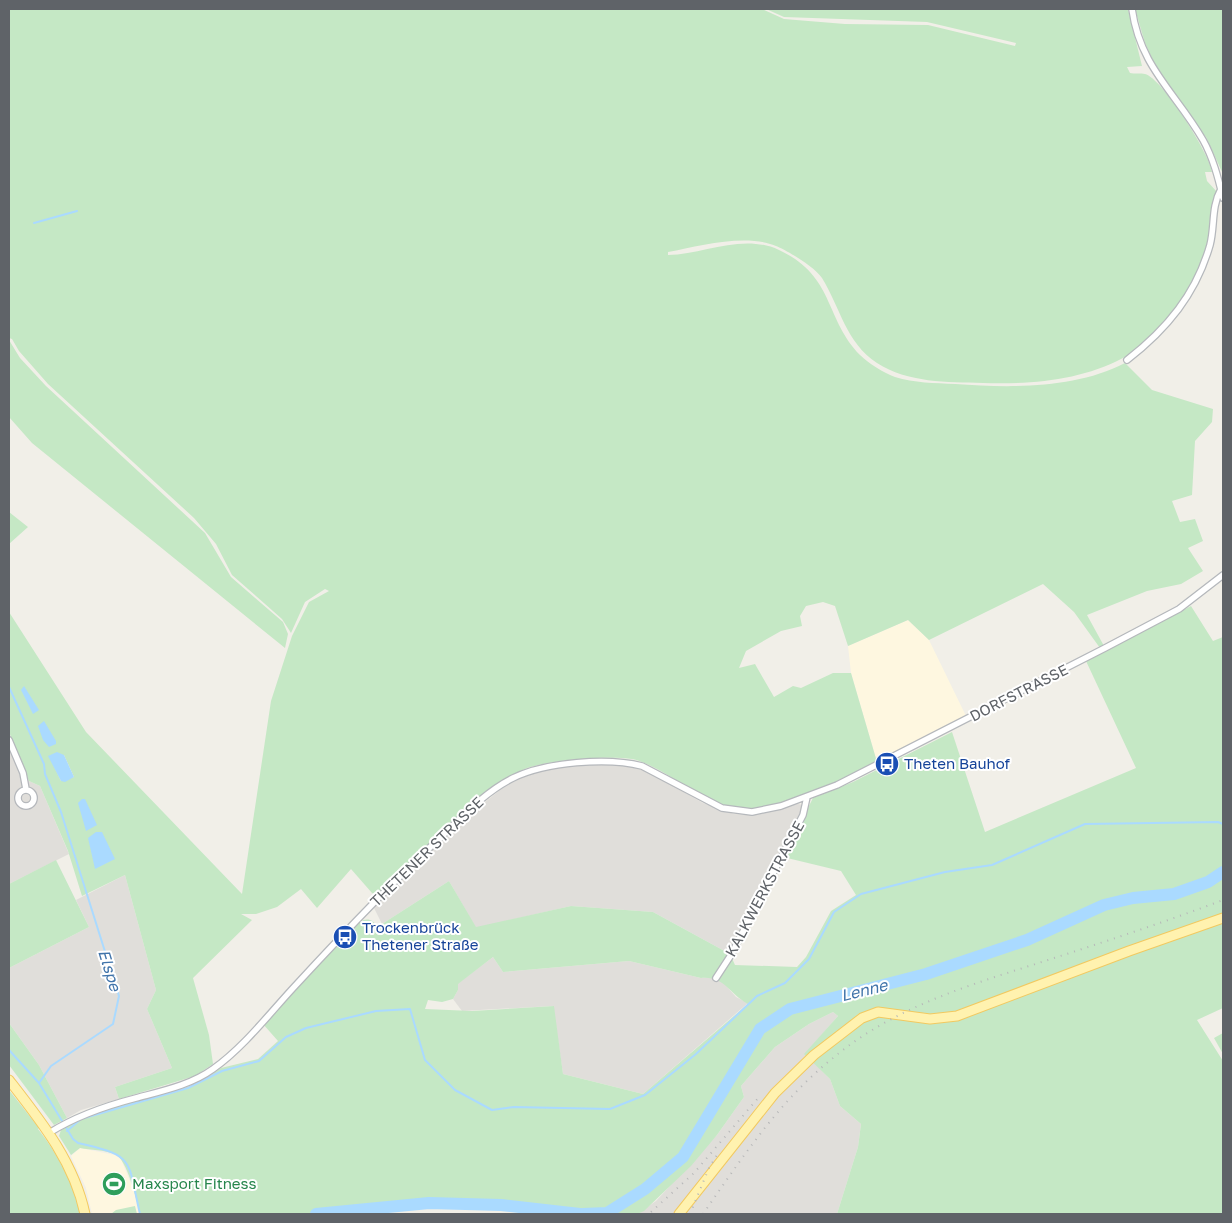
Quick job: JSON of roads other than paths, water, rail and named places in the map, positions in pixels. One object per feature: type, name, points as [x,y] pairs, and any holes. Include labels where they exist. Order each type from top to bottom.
[{"type":"main road","points":[[679,1214],[775,1093],[814,1055],[866,1015],[884,1012],[930,1020],[957,1016],[1129,951],[1223,918]]},
{"type":"main road","points":[[9,1080],[53,1131],[72,1173],[85,1214]]},
{"type":"street","points":[[1132,9],[1141,45],[1153,69],[1202,138],[1214,162],[1223,198]]},
{"type":"street","points":[[1127,360],[1158,335],[1186,300],[1200,275],[1211,242],[1214,204],[1221,189]]},
{"type":"street","name":"DORFSTRASSE","points":[[807,797],[836,785],[964,722],[1179,610],[1223,575]]},
{"type":"street","points":[[9,740],[23,773],[26,789]]},
{"type":"street","name":"THETENER STRASSE","points":[[53,1131],[69,1120],[100,1108],[189,1082],[214,1068],[262,1022],[402,873],[488,794],[512,779],[535,769],[550,766],[620,762],[642,766],[708,802],[722,808],[742,812],[781,806],[807,797]]},
{"type":"street","name":"KALKWERKSTRASSE","points":[[716,978],[731,955],[804,816],[807,797]]},
{"type":"water","points":[[24,686],[39,710],[33,714],[21,690]]},
{"type":"water","points":[[44,721],[56,741],[56,744],[49,747],[43,740],[38,726]]},
{"type":"water","points":[[57,752],[64,755],[74,777],[65,782],[61,781],[48,756]]},
{"type":"water","points":[[85,799],[97,825],[86,831],[78,803]]},
{"type":"water","points":[[96,832],[102,832],[115,859],[95,869],[88,838]]},
{"type":"waterway","points":[[34,223],[77,211]]},
{"type":"waterway","name":"Elspe","points":[[9,687],[44,764],[45,774],[61,812],[119,996],[113,1024],[51,1066],[39,1083],[73,1139],[78,1143],[110,1152],[120,1157],[126,1163],[130,1171],[140,1214]]},
{"type":"waterway","points":[[67,1131],[81,1119],[188,1088],[222,1071],[259,1061],[286,1037],[306,1028],[376,1011],[410,1009],[425,1060],[455,1090],[492,1110],[514,1107],[610,1109],[645,1095],[696,1054],[757,996],[785,983],[809,959],[834,912],[861,894],[945,872],[992,865],[1085,824],[1218,822],[1223,824]]},
{"type":"waterway","name":"Lenne","points":[[583,1214],[607,1213],[645,1189],[683,1157],[760,1029],[790,1009],[926,974],[1027,940],[1104,905],[1133,898],[1174,894],[1208,882],[1223,872]]},
{"type":"waterway","points":[[9,1050],[39,1083]]},
{"type":"waterway","name":"Lenne","points":[[316,1214],[429,1203],[501,1205],[580,1214]]},
{"type":"railway","points":[[703,1214],[778,1111],[833,1058],[882,1024],[908,1010],[963,988],[1223,900]]},
{"type":"railway","points":[[651,1212],[694,1173],[759,1097]]},
{"type":"railway","points":[[690,1214],[709,1168],[717,1155]]},
{"type":"place","name":"Theten Bauhof","points":[[887,764]]},
{"type":"place","name":"Trockenbrück Thetener Straße","points":[[345,937]]},
{"type":"place","name":"Maxsport Fitness","points":[[114,1184]]}]
